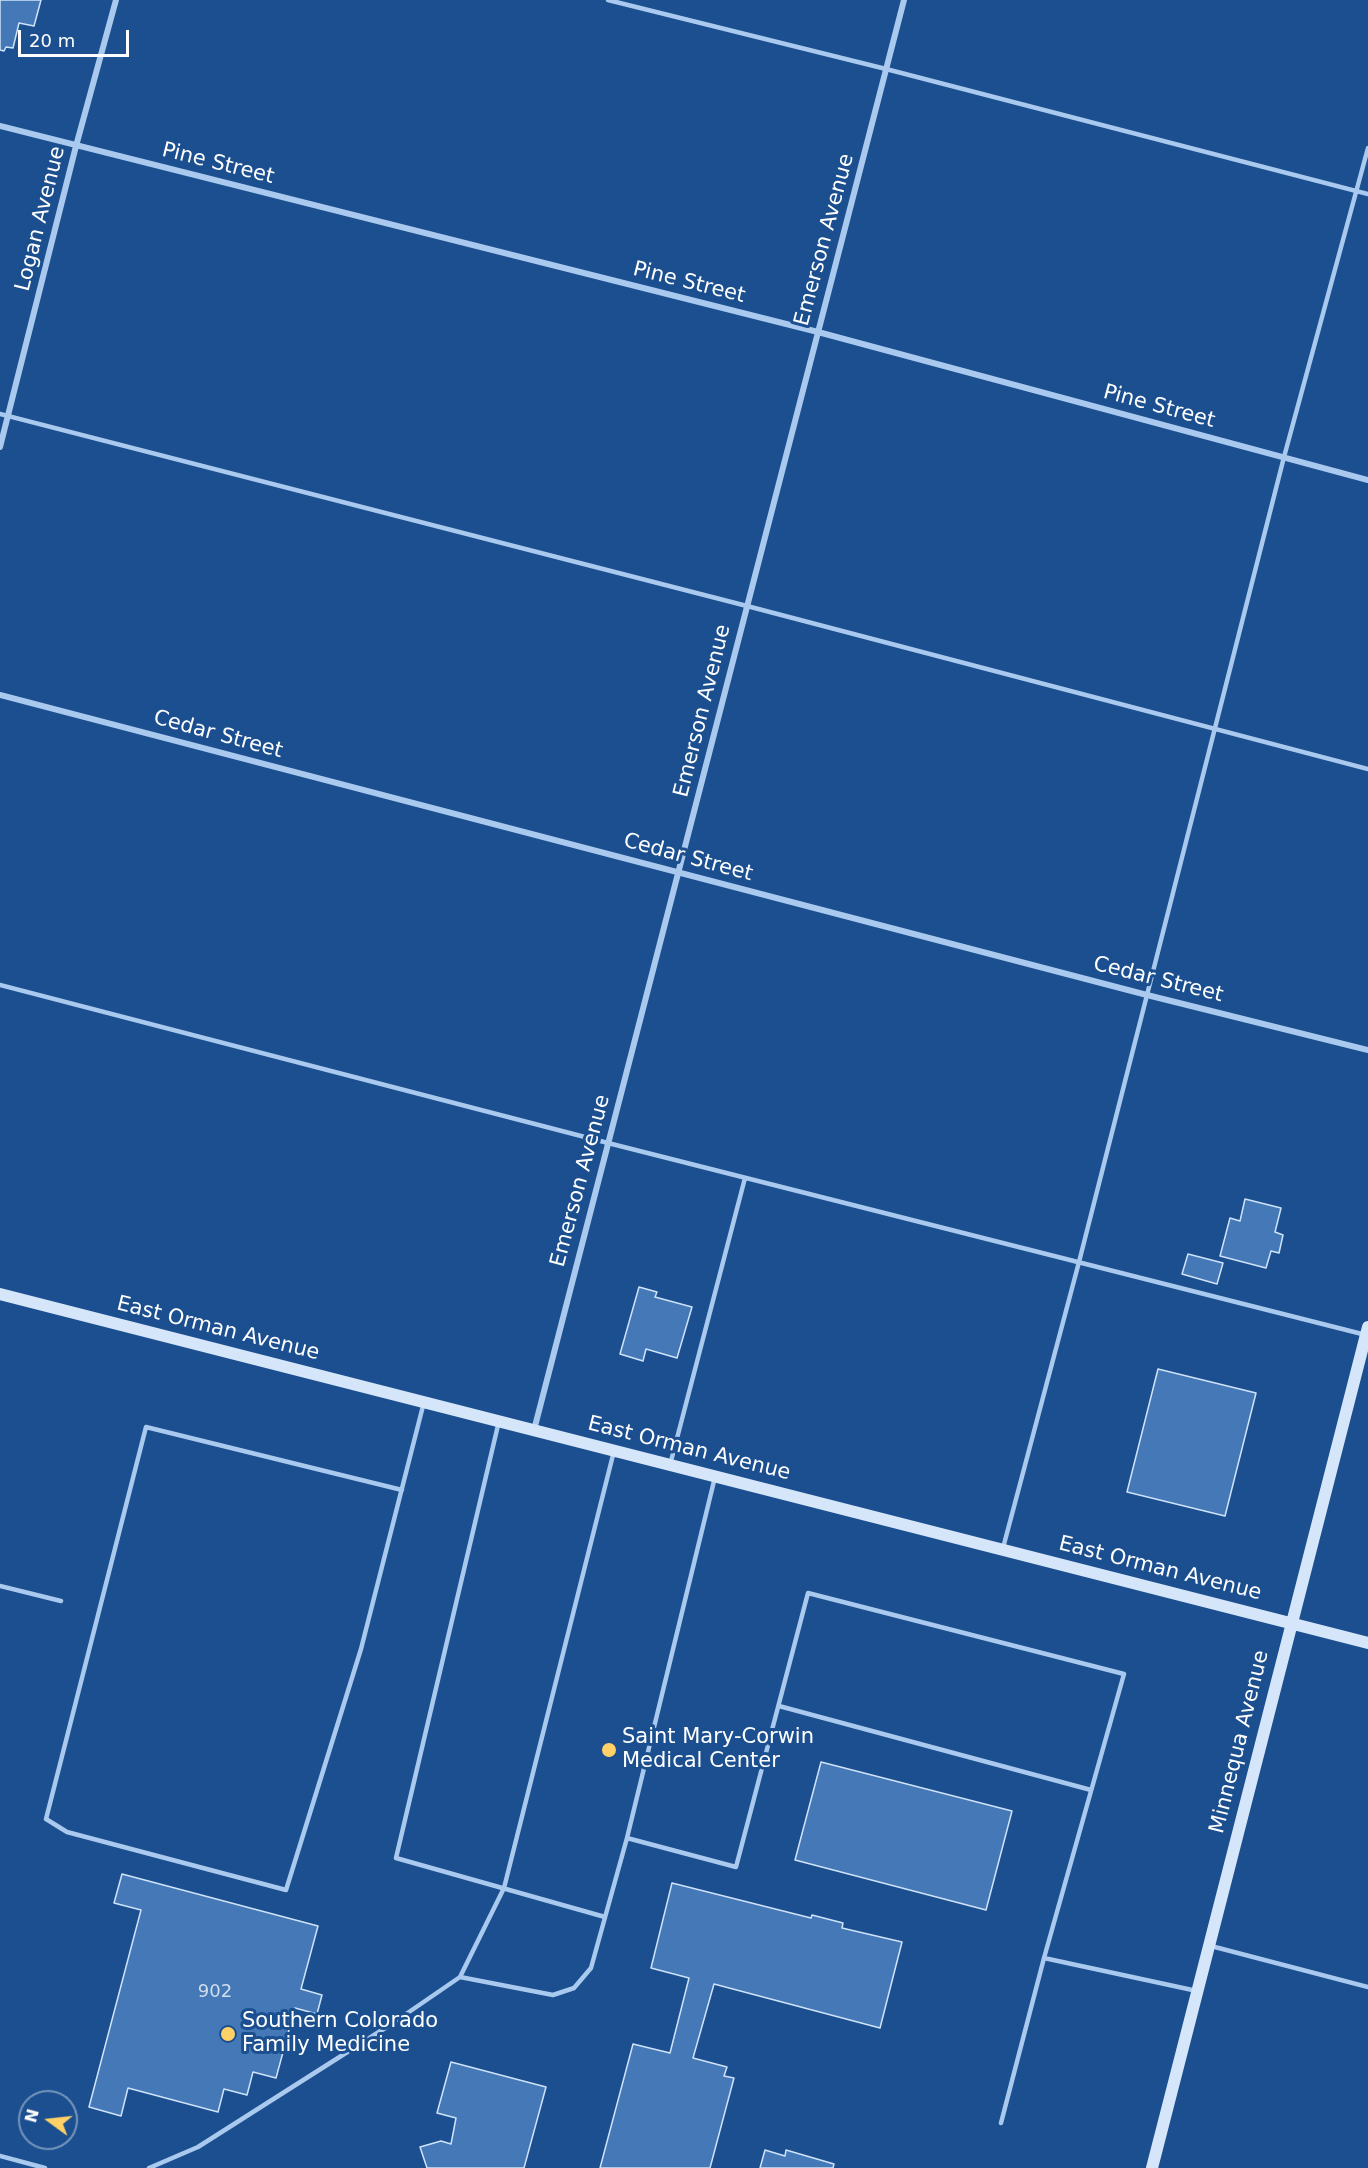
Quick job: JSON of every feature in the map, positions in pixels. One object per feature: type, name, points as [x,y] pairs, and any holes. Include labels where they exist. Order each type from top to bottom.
[{"type":"street","name":"Logan Avenue","points":[[0,447],[76,146],[117,0]]},
{"type":"street","name":"Emerson Avenue","points":[[534,1430],[904,0]]},
{"type":"street","name":"Pine Street","points":[[0,126],[818,332],[1368,480]]},
{"type":"street","name":"Cedar Street","points":[[0,695],[1147,995],[1368,1050]]},
{"type":"street","name":"East Orman Avenue","points":[[0,1293],[1368,1643]]},
{"type":"street","name":"Minnequa Avenue","points":[[1152,2168],[1367,1332]]},
{"type":"lane","points":[[608,0],[886,69],[1368,194]]},
{"type":"lane","points":[[1003,1549],[1079,1262],[1284,457],[1368,148]]},
{"type":"lane","points":[[0,414],[1368,769]]},
{"type":"lane","points":[[0,985],[745,1178],[1367,1332]]},
{"type":"lane","points":[[670,1465],[745,1178]]},
{"type":"lane","points":[[402,1490],[146,1427],[46,1819],[67,1832],[286,1890],[361,1649],[402,1490],[424,1402]]},
{"type":"lane","points":[[499,1421],[396,1858],[605,1917]]},
{"type":"lane","points":[[149,2168],[198,2147],[393,2023],[460,1977],[504,1888],[614,1451]]},
{"type":"lane","points":[[460,1977],[553,1995],[574,1988],[591,1968],[627,1838],[715,1476]]},
{"type":"lane","points":[[0,1586],[61,1601]]},
{"type":"lane","points":[[627,1838],[736,1867],[808,1593],[1124,1674],[1000,2123]]},
{"type":"lane","points":[[778,1706],[1091,1790]]},
{"type":"lane","points":[[1209,1946],[1368,1987]]},
{"type":"lane","points":[[1044,1958],[1197,1991]]},
{"type":"lane","points":[[0,2156],[45,2168]]},
{"type":"building","points":[[0,0],[41,0],[34,26],[19,23],[13,48],[6,47],[4,51],[0,50]]},
{"type":"building","points":[[1245,1199],[1281,1208],[1275,1232],[1283,1235],[1279,1253],[1271,1251],[1266,1268],[1220,1256],[1230,1218],[1240,1221]]},
{"type":"building","points":[[1188,1254],[1223,1263],[1217,1284],[1182,1274]]},
{"type":"building","points":[[639,1287],[657,1292],[655,1297],[692,1307],[677,1358],[646,1349],[643,1361],[620,1354]]},
{"type":"building","points":[[1158,1369],[1256,1393],[1225,1516],[1127,1492]]},
{"type":"building","points":[[821,1762],[1012,1811],[986,1910],[795,1860]]},
{"type":"building","points":[[122,1874],[318,1926],[301,1989],[322,1995],[317,2014],[295,2008],[276,2078],[253,2072],[247,2095],[224,2089],[218,2112],[128,2088],[121,2116],[89,2107],[141,1910],[114,1903]]},
{"type":"building","points":[[672,1883],[811,1918],[812,1915],[843,1923],[842,1928],[902,1942],[880,2028],[714,1984],[693,2058],[727,2067],[724,2076],[734,2078],[710,2168],[600,2168],[633,2044],[670,2053],[689,1978],[651,1968]]},
{"type":"building","points":[[451,2062],[546,2087],[524,2168],[427,2168],[420,2147],[441,2141],[451,2144],[456,2118],[437,2113]]},
{"type":"building","points":[[765,2150],[785,2156],[786,2150],[834,2164],[833,2168],[760,2168]]},
{"type":"place","name":"Saint Mary-Corwin Medical Center","points":[[609,1750]]},
{"type":"place","name":"Southern Colorado Family Medicine","points":[[228,2034]]}]
